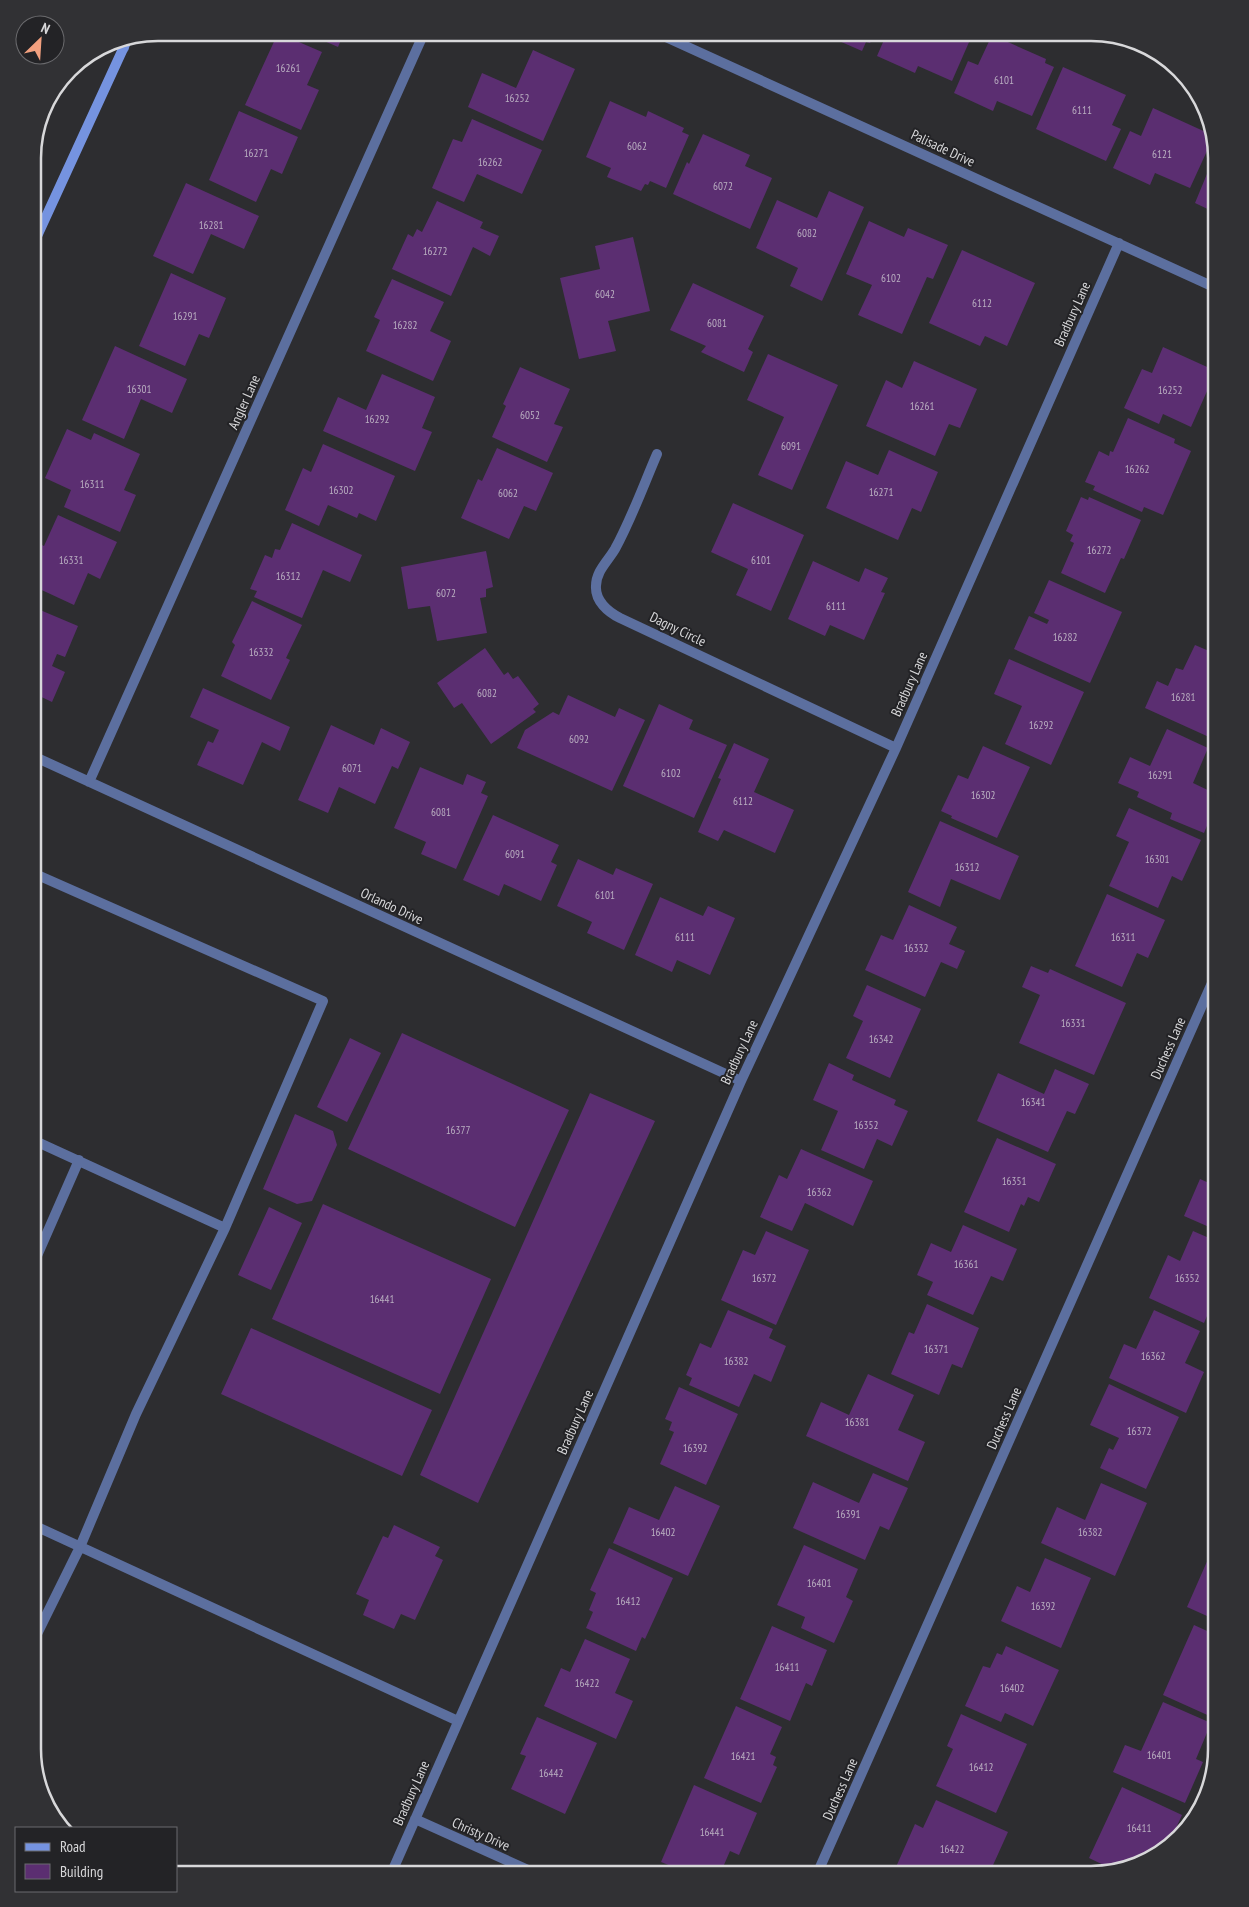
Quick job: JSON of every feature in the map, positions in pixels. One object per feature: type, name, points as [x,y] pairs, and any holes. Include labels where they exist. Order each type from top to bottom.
[{"type":"main road","points":[[41,228],[125,46]]},
{"type":"street","name":"Angler Lane","points":[[89,782],[420,41]]},
{"type":"street","name":"Palisade Drive","points":[[676,41],[1208,284]]},
{"type":"street","name":"Bradbury Lane","points":[[394,1866],[741,1081],[896,748],[1119,243]]},
{"type":"street","name":"Dagny Circle","points":[[657,454],[615,549],[597,577],[595,588],[600,601],[609,612],[620,618],[896,748]]},
{"type":"street","name":"Orlando Drive","points":[[41,760],[741,1081]]},
{"type":"street","points":[[41,877],[323,1001],[224,1228],[136,1414],[80,1547],[41,1624]]},
{"type":"street","name":"Duchess Lane","points":[[821,1866],[1208,992]]},
{"type":"street","points":[[41,1143],[224,1228]]},
{"type":"street","points":[[41,1247],[79,1160]]},
{"type":"street","points":[[41,1529],[458,1721]]},
{"type":"street","name":"Christy Drive","points":[[414,1819],[519,1866]]},
{"type":"building","points":[[274,41],[297,41],[322,52],[307,85],[319,90],[301,130],[245,105]]},
{"type":"building","points":[[324,41],[341,41],[338,47]]},
{"type":"building","points":[[839,41],[871,41],[870,43],[866,42],[862,51]]},
{"type":"building","points":[[884,41],[970,41],[952,81],[918,66],[915,73],[877,56]]},
{"type":"building","points":[[989,41],[1006,41],[1046,59],[1045,63],[1054,67],[1032,116],[997,101],[993,111],[954,93],[968,61],[978,65]]},
{"type":"building","points":[[533,50],[575,69],[543,141],[468,107],[482,73],[516,88]]},
{"type":"building","points":[[1063,67],[1126,95],[1112,125],[1121,129],[1106,161],[1036,129]]},
{"type":"building","points":[[610,101],[646,117],[648,111],[684,128],[682,132],[689,135],[666,188],[650,181],[648,185],[645,184],[641,191],[607,177],[611,168],[586,157]]},
{"type":"building","points":[[1153,108],[1205,132],[1207,150],[1190,188],[1155,173],[1150,185],[1113,168],[1130,131],[1141,136]]},
{"type":"building","points":[[239,111],[298,137],[282,174],[271,169],[256,202],[209,180]]},
{"type":"building","points":[[472,119],[542,150],[522,194],[477,174],[464,202],[432,188],[453,139],[462,142]]},
{"type":"building","points":[[703,134],[750,155],[745,166],[772,178],[750,229],[673,194],[687,162],[689,164]]},
{"type":"building","points":[[1208,171],[1208,209],[1195,203]]},
{"type":"building","points":[[186,183],[259,216],[244,249],[211,234],[193,274],[153,256]]},
{"type":"building","points":[[829,191],[864,207],[822,301],[790,286],[798,268],[756,248],[777,200],[817,218]]},
{"type":"building","points":[[437,201],[483,222],[480,228],[499,236],[490,256],[473,247],[451,296],[392,269],[408,234],[413,237],[417,229],[422,232]]},
{"type":"building","points":[[869,221],[904,237],[908,228],[948,245],[933,279],[927,277],[902,334],[858,315],[872,285],[846,274]]},
{"type":"building","points":[[633,237],[650,311],[608,321],[616,351],[579,359],[560,278],[600,269],[595,246]]},
{"type":"building","points":[[962,250],[1035,283],[1007,346],[985,336],[980,346],[929,323]]},
{"type":"building","points":[[171,273],[226,298],[209,338],[199,334],[185,366],[139,346]]},
{"type":"building","points":[[392,279],[444,302],[430,331],[451,341],[433,381],[366,351],[380,320],[374,317]]},
{"type":"building","points":[[693,283],[764,316],[748,349],[753,352],[744,372],[701,352],[706,346],[670,330]]},
{"type":"building","points":[[115,346],[187,379],[172,413],[141,399],[124,439],[82,420]]},
{"type":"building","points":[[1163,347],[1208,367],[1208,389],[1191,427],[1163,414],[1159,424],[1124,408],[1142,369],[1152,373]]},
{"type":"building","points":[[768,354],[838,385],[792,490],[758,475],[784,417],[747,400]]},
{"type":"building","points":[[914,361],[977,389],[960,428],[949,424],[935,456],[866,426],[886,380],[902,388]]},
{"type":"building","points":[[520,367],[570,389],[554,424],[563,427],[547,462],[492,437],[506,406],[503,404]]},
{"type":"building","points":[[382,374],[435,397],[422,428],[432,432],[415,471],[323,431],[338,397],[366,410]]},
{"type":"building","points":[[1128,418],[1175,439],[1174,443],[1191,451],[1163,515],[1144,507],[1142,512],[1093,490],[1095,486],[1085,482],[1099,451],[1109,456],[1110,451],[1113,452]]},
{"type":"building","points":[[67,429],[91,440],[94,433],[140,454],[124,490],[136,495],[120,532],[64,507],[71,490],[45,478]]},
{"type":"building","points":[[323,444],[395,476],[376,521],[359,513],[357,518],[328,505],[319,526],[285,510],[303,468],[311,472]]},
{"type":"building","points":[[497,448],[553,473],[536,511],[524,506],[509,539],[461,518],[478,479],[482,481]]},
{"type":"building","points":[[889,450],[938,472],[921,512],[912,508],[898,540],[826,508],[846,461],[878,475]]},
{"type":"building","points":[[1081,497],[1088,500],[1089,497],[1141,520],[1124,559],[1121,558],[1105,593],[1061,573],[1074,543],[1070,541],[1073,535],[1066,531]]},
{"type":"building","points":[[733,503],[804,535],[771,611],[736,595],[748,569],[711,552]]},
{"type":"building","points":[[58,515],[117,542],[100,579],[88,573],[74,605],[41,590],[41,545],[44,546]]},
{"type":"building","points":[[292,523],[362,555],[350,582],[323,570],[302,618],[254,597],[257,591],[250,589],[265,555],[272,558],[275,549],[280,550]]},
{"type":"building","points":[[486,551],[493,587],[486,589],[486,597],[480,598],[487,633],[437,641],[430,606],[408,609],[401,567]]},
{"type":"building","points":[[813,561],[859,582],[865,568],[888,578],[881,592],[885,593],[864,640],[830,625],[825,636],[788,619]]},
{"type":"building","points":[[1049,580],[1122,612],[1090,683],[1014,649],[1029,616],[1047,624],[1049,620],[1034,613]]},
{"type":"building","points":[[252,601],[302,625],[286,658],[290,660],[271,700],[221,676],[235,645],[232,642]]},
{"type":"building","points":[[41,610],[78,626],[65,657],[57,654],[52,666],[65,672],[52,702],[41,697]]},
{"type":"building","points":[[1195,645],[1208,651],[1208,737],[1145,708],[1157,681],[1168,686],[1176,668],[1183,670]]},
{"type":"building","points":[[485,648],[504,675],[508,672],[513,679],[518,676],[539,704],[533,709],[536,712],[491,744],[462,703],[454,708],[437,683]]},
{"type":"building","points":[[1009,659],[1084,692],[1051,765],[1005,744],[1022,706],[994,694]]},
{"type":"building","points":[[203,688],[290,727],[280,751],[262,742],[243,785],[197,765],[208,741],[213,743],[219,730],[190,717]]},
{"type":"building","points":[[568,695],[615,717],[619,708],[645,720],[612,791],[517,748],[525,730],[553,712],[559,715]]},
{"type":"building","points":[[659,704],[693,720],[689,729],[727,745],[694,818],[623,786]]},
{"type":"building","points":[[331,725],[374,745],[381,728],[410,742],[398,769],[392,766],[375,804],[339,787],[328,813],[298,800]]},
{"type":"building","points":[[1167,729],[1208,748],[1193,783],[1208,790],[1208,823],[1204,833],[1170,819],[1172,813],[1137,797],[1139,792],[1118,783],[1130,757],[1150,766]]},
{"type":"building","points":[[734,743],[769,759],[754,792],[794,810],[775,853],[724,830],[718,841],[698,832],[721,779],[718,778]]},
{"type":"building","points":[[983,746],[1030,767],[997,838],[951,818],[952,816],[941,811],[958,775],[968,779]]},
{"type":"building","points":[[420,767],[463,785],[467,774],[486,782],[481,793],[488,796],[456,869],[421,854],[426,842],[394,828]]},
{"type":"building","points":[[1129,808],[1201,840],[1182,881],[1172,876],[1158,908],[1109,886],[1129,842],[1116,836]]},
{"type":"building","points":[[493,815],[559,845],[551,862],[557,865],[541,901],[504,884],[499,896],[463,880]]},
{"type":"building","points":[[940,821],[1019,856],[1000,900],[951,879],[940,907],[908,892]]},
{"type":"building","points":[[578,859],[613,875],[616,868],[653,884],[624,950],[587,933],[592,922],[557,906]]},
{"type":"building","points":[[1107,894],[1165,920],[1148,958],[1137,953],[1122,987],[1075,966]]},
{"type":"building","points":[[660,897],[703,916],[708,906],[735,918],[710,975],[677,960],[672,972],[635,955]]},
{"type":"building","points":[[909,905],[957,927],[949,944],[965,951],[957,969],[941,962],[925,997],[865,970],[881,935],[893,940]]},
{"type":"building","points":[[1031,966],[1048,973],[1050,969],[1126,1003],[1094,1075],[1019,1043],[1040,995],[1022,987]]},
{"type":"building","points":[[867,985],[921,1009],[890,1078],[846,1058],[863,1021],[853,1016]]},
{"type":"building","points":[[402,1033],[569,1110],[515,1227],[348,1149]]},
{"type":"building","points":[[350,1038],[381,1053],[347,1122],[317,1107]]},
{"type":"building","points":[[829,1063],[854,1075],[852,1080],[896,1100],[894,1105],[908,1111],[892,1146],[877,1139],[864,1169],[821,1150],[838,1111],[813,1100]]},
{"type":"building","points":[[1055,1069],[1089,1084],[1075,1114],[1067,1111],[1048,1152],[977,1121],[998,1073],[1044,1094]]},
{"type":"building","points":[[590,1093],[655,1121],[478,1503],[420,1475]]},
{"type":"building","points":[[295,1114],[333,1131],[337,1145],[312,1201],[297,1204],[263,1189]]},
{"type":"building","points":[[997,1138],[1056,1164],[1039,1202],[1028,1197],[1024,1206],[1021,1204],[1009,1232],[964,1212]]},
{"type":"building","points":[[801,1149],[873,1181],[853,1226],[805,1203],[792,1231],[760,1217],[779,1175],[787,1179]]},
{"type":"building","points":[[1200,1179],[1208,1182],[1208,1226],[1184,1216]]},
{"type":"building","points":[[323,1204],[491,1279],[440,1394],[272,1319]]},
{"type":"building","points":[[269,1207],[302,1223],[271,1290],[238,1275]]},
{"type":"building","points":[[963,1225],[1017,1249],[1003,1281],[991,1276],[973,1315],[927,1295],[933,1282],[917,1275],[931,1243],[951,1252]]},
{"type":"building","points":[[766,1231],[809,1250],[776,1325],[721,1300],[743,1250],[755,1255]]},
{"type":"building","points":[[1193,1231],[1208,1238],[1208,1314],[1204,1323],[1149,1298],[1168,1255],[1180,1261]]},
{"type":"building","points":[[927,1304],[979,1328],[962,1368],[952,1364],[939,1395],[891,1374],[909,1332],[914,1334]]},
{"type":"building","points":[[728,1310],[773,1329],[769,1338],[786,1346],[771,1382],[754,1374],[739,1407],[689,1385],[692,1378],[686,1375],[700,1343],[711,1348]]},
{"type":"building","points":[[1154,1310],[1200,1331],[1185,1363],[1204,1372],[1186,1413],[1109,1378],[1124,1344],[1136,1349]]},
{"type":"building","points":[[251,1328],[432,1410],[402,1476],[221,1394]]},
{"type":"building","points":[[868,1374],[914,1395],[898,1430],[925,1442],[908,1481],[806,1436],[821,1402],[849,1415]]},
{"type":"building","points":[[1109,1384],[1179,1417],[1146,1489],[1100,1468],[1109,1448],[1113,1450],[1119,1438],[1090,1425]]},
{"type":"building","points":[[679,1387],[738,1414],[706,1485],[660,1464],[674,1432],[669,1430],[672,1422],[665,1419]]},
{"type":"building","points":[[873,1473],[908,1488],[889,1530],[880,1526],[865,1560],[793,1528],[813,1482],[859,1503]]},
{"type":"building","points":[[1101,1483],[1147,1503],[1115,1576],[1041,1543],[1057,1507],[1085,1520]]},
{"type":"building","points":[[675,1486],[720,1506],[688,1576],[613,1543],[629,1507],[659,1520]]},
{"type":"building","points":[[394,1525],[440,1547],[435,1556],[443,1560],[415,1620],[401,1614],[394,1629],[363,1615],[369,1600],[356,1594],[383,1536],[388,1538]]},
{"type":"building","points":[[804,1545],[858,1569],[846,1597],[853,1601],[834,1643],[801,1628],[805,1617],[777,1605]]},
{"type":"building","points":[[609,1548],[673,1578],[645,1639],[642,1637],[636,1651],[586,1628],[593,1612],[589,1610],[596,1593],[590,1590]]},
{"type":"building","points":[[1045,1558],[1091,1578],[1061,1648],[1001,1621],[1017,1586],[1030,1592]]},
{"type":"building","points":[[1208,1559],[1208,1616],[1187,1607]]},
{"type":"building","points":[[1194,1625],[1208,1631],[1208,1715],[1163,1695]]},
{"type":"building","points":[[772,1626],[827,1650],[812,1686],[806,1683],[790,1721],[740,1699]]},
{"type":"building","points":[[585,1639],[630,1659],[615,1693],[633,1701],[616,1739],[544,1706],[561,1668],[570,1672]]},
{"type":"building","points":[[1006,1646],[1059,1670],[1033,1726],[1005,1713],[1001,1722],[965,1706],[983,1666],[990,1668],[997,1653],[1002,1655]]},
{"type":"building","points":[[1163,1702],[1208,1722],[1208,1730],[1196,1759],[1203,1762],[1185,1803],[1113,1772],[1125,1745],[1141,1751]]},
{"type":"building","points":[[736,1706],[782,1727],[770,1754],[776,1757],[773,1765],[777,1767],[761,1803],[704,1778]]},
{"type":"building","points":[[961,1714],[1027,1744],[996,1813],[936,1786],[953,1749],[947,1746]]},
{"type":"building","points":[[537,1717],[597,1743],[565,1814],[511,1789],[526,1756],[520,1754]]},
{"type":"building","points":[[694,1785],[757,1813],[739,1855],[730,1851],[723,1866],[671,1866],[661,1862]]},
{"type":"building","points":[[1122,1787],[1182,1815],[1174,1832],[1162,1842],[1136,1857],[1104,1865],[1089,1858]]},
{"type":"building","points":[[936,1800],[1008,1832],[993,1866],[896,1866],[915,1824],[923,1828]]}]
